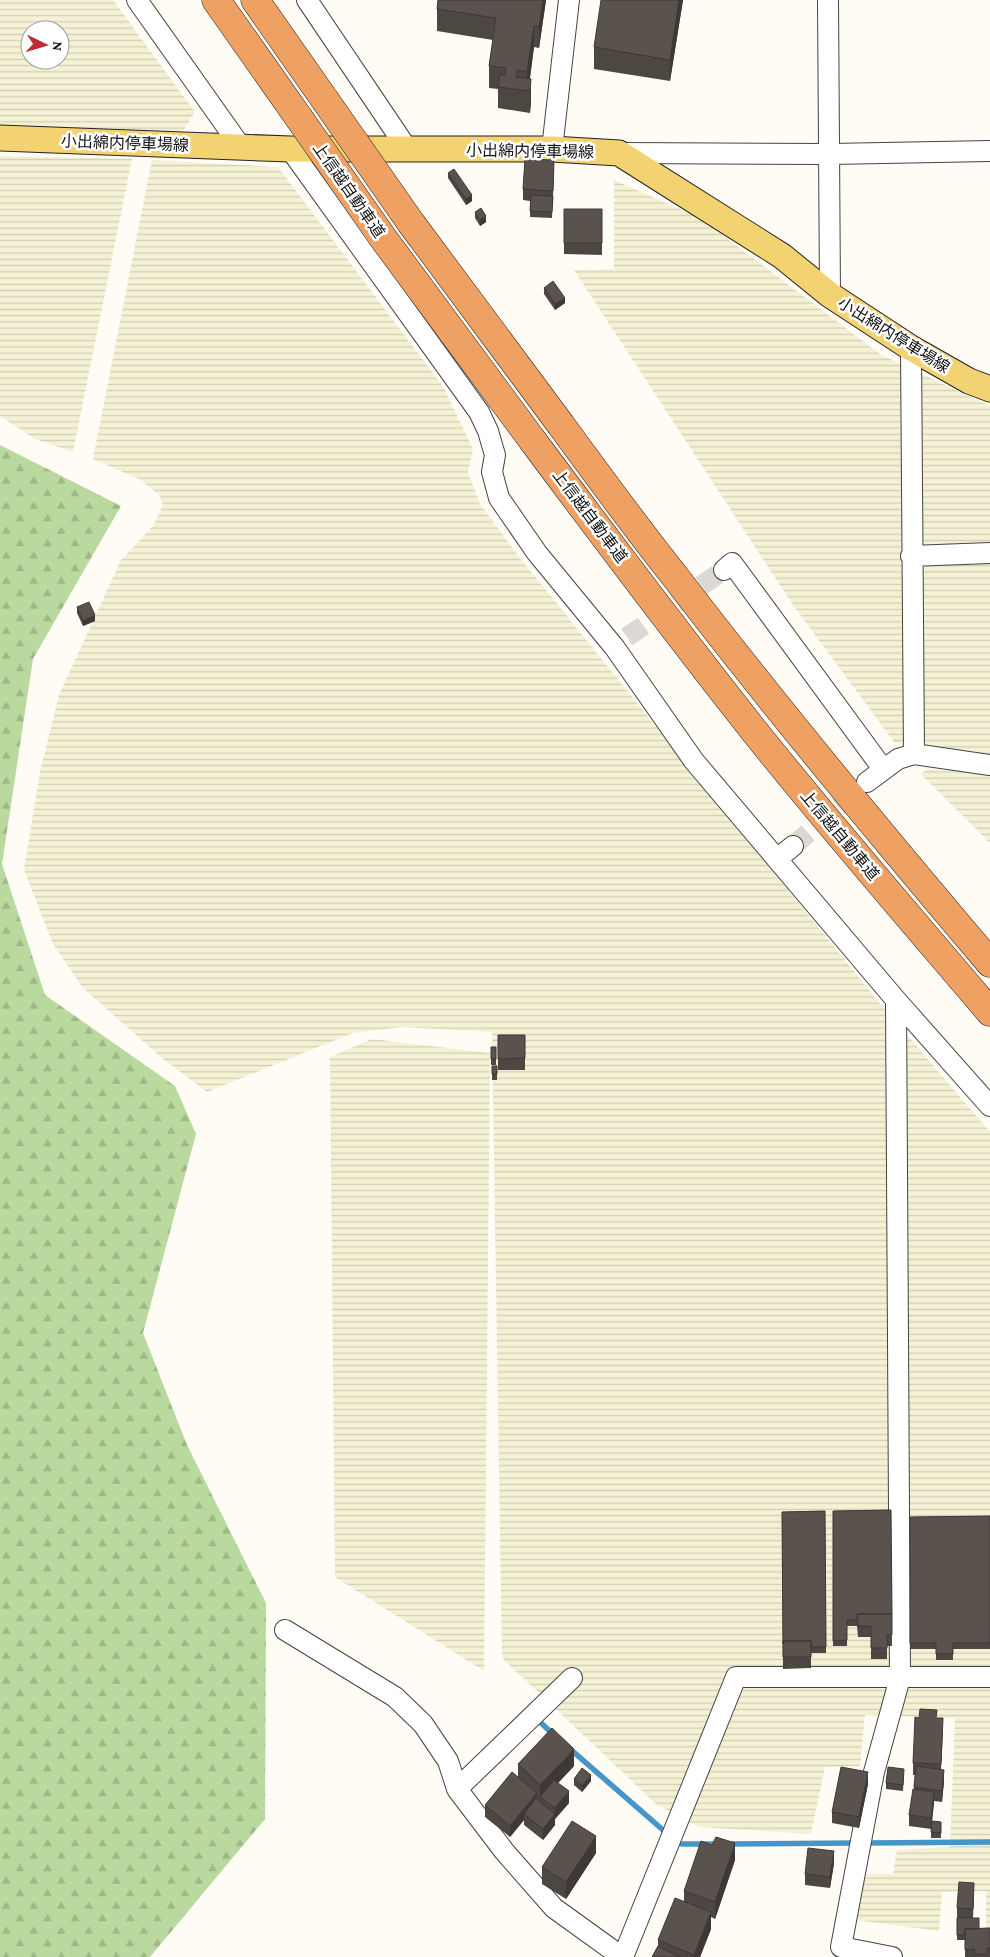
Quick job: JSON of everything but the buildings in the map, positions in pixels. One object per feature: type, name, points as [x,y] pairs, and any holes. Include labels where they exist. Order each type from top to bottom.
[{"type":"highway","name":"上信越自動車道","points":[[216,0],[383,238],[652,599],[756,733],[990,1012]]},
{"type":"highway","name":"上信越自動車道","points":[[255,0],[417,231],[676,579],[861,810],[990,963]]},
{"type":"main road","name":"小出綿内停車場線","points":[[0,138],[290,149],[552,149],[619,153],[782,256],[830,295],[911,348],[969,381],[990,389]]},
{"type":"street","points":[[138,0],[241,147]]},
{"type":"street","points":[[307,0],[408,150]]},
{"type":"street","points":[[552,149],[569,0]]},
{"type":"street","points":[[828,0],[830,295]]},
{"type":"street","points":[[290,149],[480,412],[495,455],[492,472],[499,498],[537,553],[621,643],[694,761],[896,1000],[990,1106]]},
{"type":"street","points":[[619,153],[830,154],[990,151]]},
{"type":"street","points":[[911,348],[911,556],[914,754]]},
{"type":"street","points":[[911,556],[990,553]]},
{"type":"street","points":[[724,570],[732,562],[883,769]]},
{"type":"street","points":[[867,782],[898,759],[914,754],[990,765]]},
{"type":"street","points":[[777,859],[793,846]]},
{"type":"street","points":[[892,1957],[840,1952],[874,1772],[900,1678],[896,1000]]},
{"type":"street","points":[[285,1630],[395,1697],[424,1724],[448,1761],[457,1788],[504,1851],[554,1908],[623,1957],[736,1678],[990,1677]]},
{"type":"street","points":[[457,1788],[572,1678]]},
{"type":"shaded area","points":[[0,0],[113,0],[195,112],[183,131],[0,125]]},
{"type":"shaded area","points":[[0,156],[132,159],[73,452],[35,439],[0,416]]},
{"type":"shaded area","points":[[152,160],[278,167],[444,388],[473,449],[468,472],[480,504],[520,558],[876,999],[990,1132],[990,1932],[986,1932],[986,1891],[942,1892],[939,1931],[855,1920],[858,1874],[893,1874],[897,1850],[950,1847],[955,1718],[865,1715],[860,1766],[825,1767],[811,1834],[699,1827],[656,1804],[502,1658],[492,1032],[402,1027],[353,1033],[207,1092],[162,1058],[83,988],[53,944],[24,870],[40,772],[59,695],[121,560],[153,526],[163,505],[159,495],[141,480],[93,459]]},
{"type":"shaded area","points":[[614,180],[700,218],[880,354],[990,406],[990,761],[935,754],[894,742],[793,605],[574,270],[614,269]]},
{"type":"shaded area","points":[[927,769],[990,774],[990,843],[921,774]]},
{"type":"shaded area","points":[[372,1039],[490,1053],[484,1671],[335,1577],[330,1057]]},
{"type":"green space","points":[[0,445],[121,506],[33,659],[2,864],[45,995],[175,1086],[196,1134],[143,1333],[187,1445],[266,1603],[265,1819],[150,1957],[0,1957]]},
{"type":"waterway","points":[[541,1723],[554,1735]]},
{"type":"waterway","points":[[569,1748],[663,1830]]},
{"type":"waterway","points":[[870,1843],[990,1842]]},
{"type":"waterway","points":[[730,1844],[857,1843]]},
{"type":"waterway","points":[[682,1844],[720,1844]]},
{"type":"tunnel","points":[[627,637],[724,570]]},
{"type":"tunnel","points":[[793,846],[860,788]]}]
